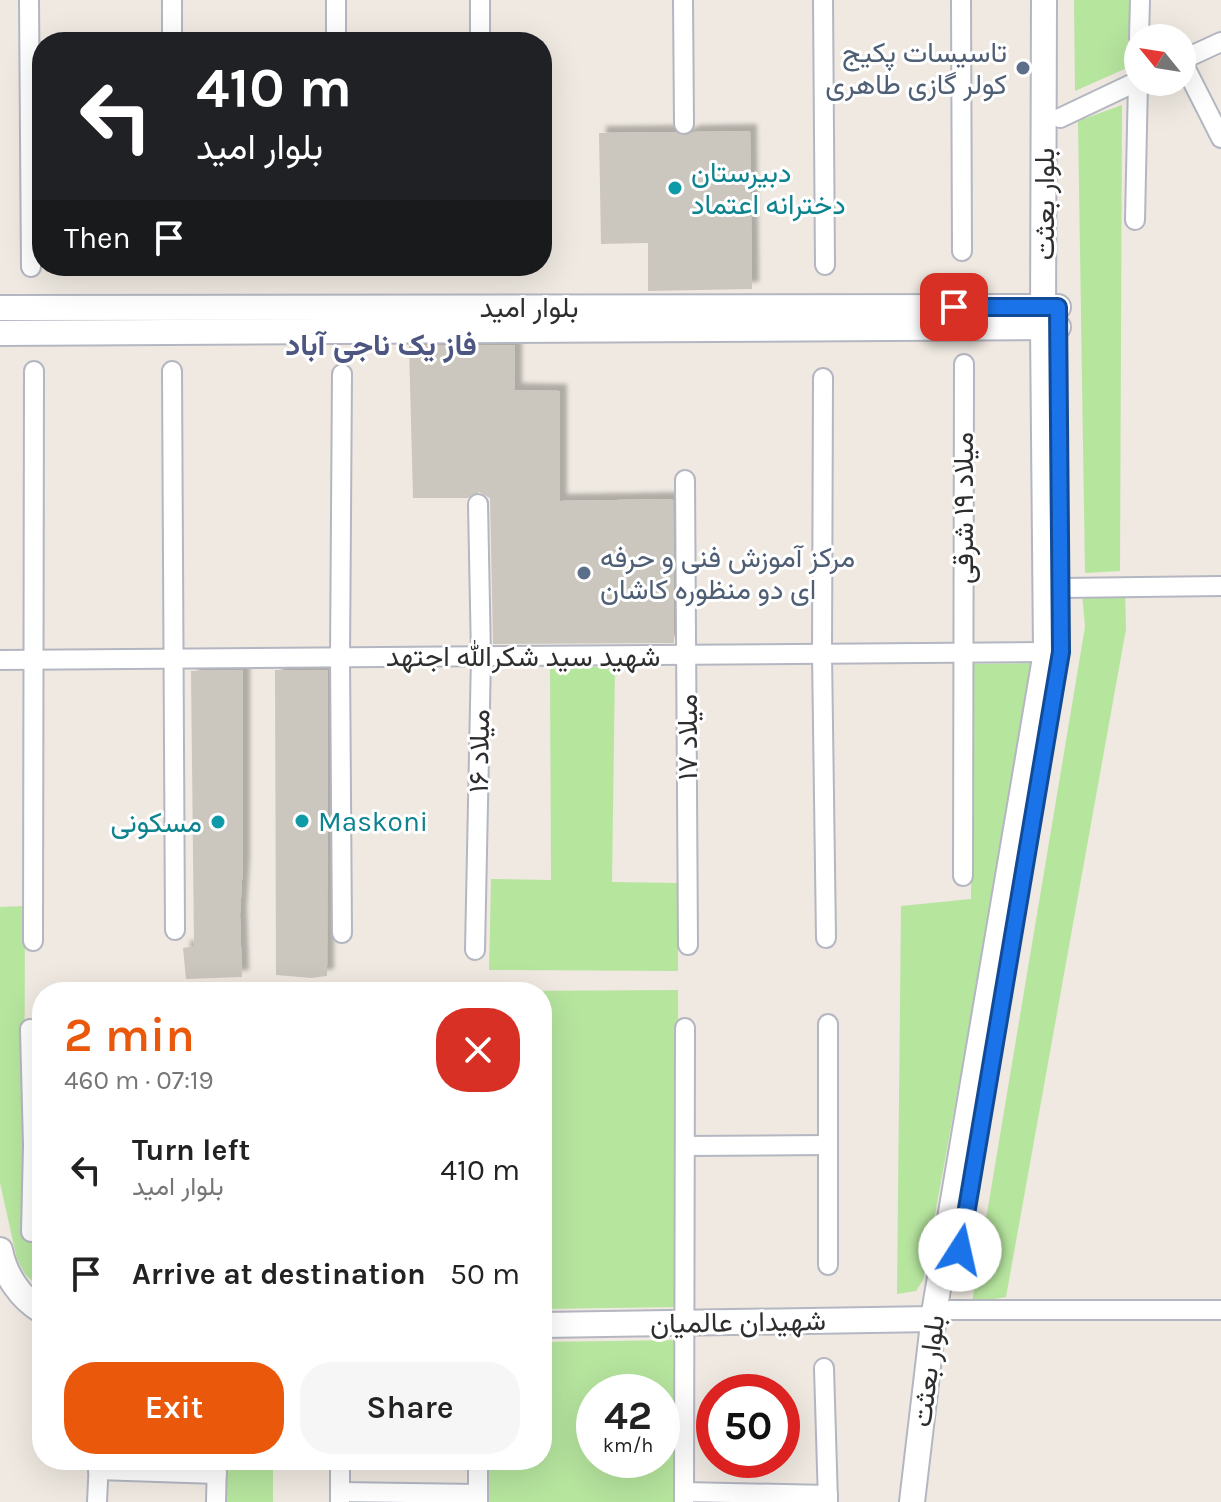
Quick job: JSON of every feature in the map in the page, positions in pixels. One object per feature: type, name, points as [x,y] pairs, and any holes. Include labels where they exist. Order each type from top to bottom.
[{"type":"main road","name":"بلوار بعثت","points":[[927,1502],[942,1314],[1061,652],[1044,0]]},
{"type":"main road","name":"بلوار بعثت","points":[[912,1502],[1046,652],[1051,317],[1060,118],[1059,0]]},
{"type":"main road","name":"بلوار امید","points":[[0,308],[539,318],[1051,317]]},
{"type":"main road","name":"بلوار امید","points":[[0,333],[539,318]]},
{"type":"main road","points":[[1,1261],[17,1289],[32,1305]]},
{"type":"main road","name":"شهیدان عالمیان","points":[[552,1325],[942,1314]]},
{"type":"street","points":[[29,0],[31,267]]},
{"type":"street","points":[[172,0],[172,32]]},
{"type":"street","points":[[336,0],[336,32]]},
{"type":"street","points":[[480,0],[480,32]]},
{"type":"street","points":[[683,0],[684,124]]},
{"type":"street","points":[[823,0],[825,265]]},
{"type":"street","points":[[961,0],[962,251]]},
{"type":"street","points":[[1139,24],[1140,0]]},
{"type":"street","points":[[1196,54],[1221,42]]},
{"type":"street","points":[[1060,118],[1124,88]]},
{"type":"street","points":[[1196,88],[1221,138]]},
{"type":"street","points":[[1135,220],[1138,96]]},
{"type":"street","name":"میلاد ۱۹ شرقی","points":[[963,876],[964,364]]},
{"type":"street","points":[[33,941],[34,371]]},
{"type":"street","points":[[172,371],[175,930]]},
{"type":"street","points":[[342,374],[342,933]]},
{"type":"street","points":[[823,378],[822,654],[826,938]]},
{"type":"street","name":"میلاد ۱۷","points":[[685,480],[688,945]]},
{"type":"street","name":"میلاد ۱۶","points":[[475,950],[481,656],[478,504]]},
{"type":"street","points":[[1061,588],[1221,586]]},
{"type":"street","name":"شهید سید شکرالله اجتهد","points":[[0,660],[1046,652]]},
{"type":"street","points":[[828,1024],[828,1265]]},
{"type":"street","points":[[685,1028],[684,1497],[828,1498],[824,1368]]},
{"type":"street","points":[[30,1029],[32,1062]]},
{"type":"street","points":[[685,1146],[828,1145]]},
{"type":"street","points":[[31,1232],[32,1218]]},
{"type":"street","points":[[942,1314],[1221,1310]]},
{"type":"street","points":[[97,1502],[99,1470]]},
{"type":"street","points":[[216,1502],[217,1470]]},
{"type":"street","points":[[340,1470],[340,1497],[478,1498],[478,1470]]},
{"type":"green space","points":[[1074,0],[1130,0],[1129,24],[1124,24],[1124,69],[1075,91]]},
{"type":"green space","points":[[1122,105],[1120,571],[1085,573],[1078,121]]},
{"type":"green space","points":[[1125,592],[1126,629],[1006,1297],[972,1303],[1085,627],[1082,593]]},
{"type":"green space","points":[[1036,663],[923,1280],[916,1291],[897,1294],[901,906],[971,899],[973,664]]},
{"type":"green space","points":[[550,667],[615,667],[612,882],[678,883],[678,971],[489,970],[491,879],[551,880]]},
{"type":"green space","points":[[25,906],[24,1235],[32,1235],[32,1281],[17,1259],[0,1183],[0,907]]},
{"type":"green space","points":[[678,990],[679,1307],[552,1309],[552,991]]},
{"type":"green space","points":[[678,1340],[677,1374],[576,1374],[576,1478],[675,1478],[675,1502],[488,1502],[488,1470],[552,1470],[552,1342]]},
{"type":"green space","points":[[228,1470],[273,1470],[273,1502],[226,1502]]},
{"type":"building","name":"دبیرستان دخترانه اعتماد","points":[[750,131],[752,289],[648,291],[648,243],[601,244],[599,133],[676,132],[685,136],[693,132]]},
{"type":"building","points":[[515,345],[515,390],[560,391],[560,501],[673,499],[674,643],[493,644],[490,498],[479,492],[468,498],[413,498],[409,346]]},
{"type":"building","name":"مسکونی","points":[[243,670],[242,977],[186,979],[183,948],[194,946],[191,671]]},
{"type":"building","name":"Maskoni","points":[[275,670],[328,670],[327,976],[276,975]]},
{"type":"place","name":"تاسیسات پکیج کولر گازی طاهری","points":[[1023,68]]},
{"type":"place","name":"دبیرستان دخترانه اعتماد","points":[[675,188]]},
{"type":"place","name":"مرکز آموزش فنی و حرفه ای دو منظوره کاشان","points":[[584,573]]},
{"type":"place","name":"Maskoni","points":[[302,821]]},
{"type":"place","name":"مسکونی","points":[[218,822]]},
{"type":"district","name":"فاز یک ناجی آباد","points":[[381,345]]},
{"type":"route","points":[[954,307],[1058,307],[1061,588],[1061,652],[960,1250]]}]
